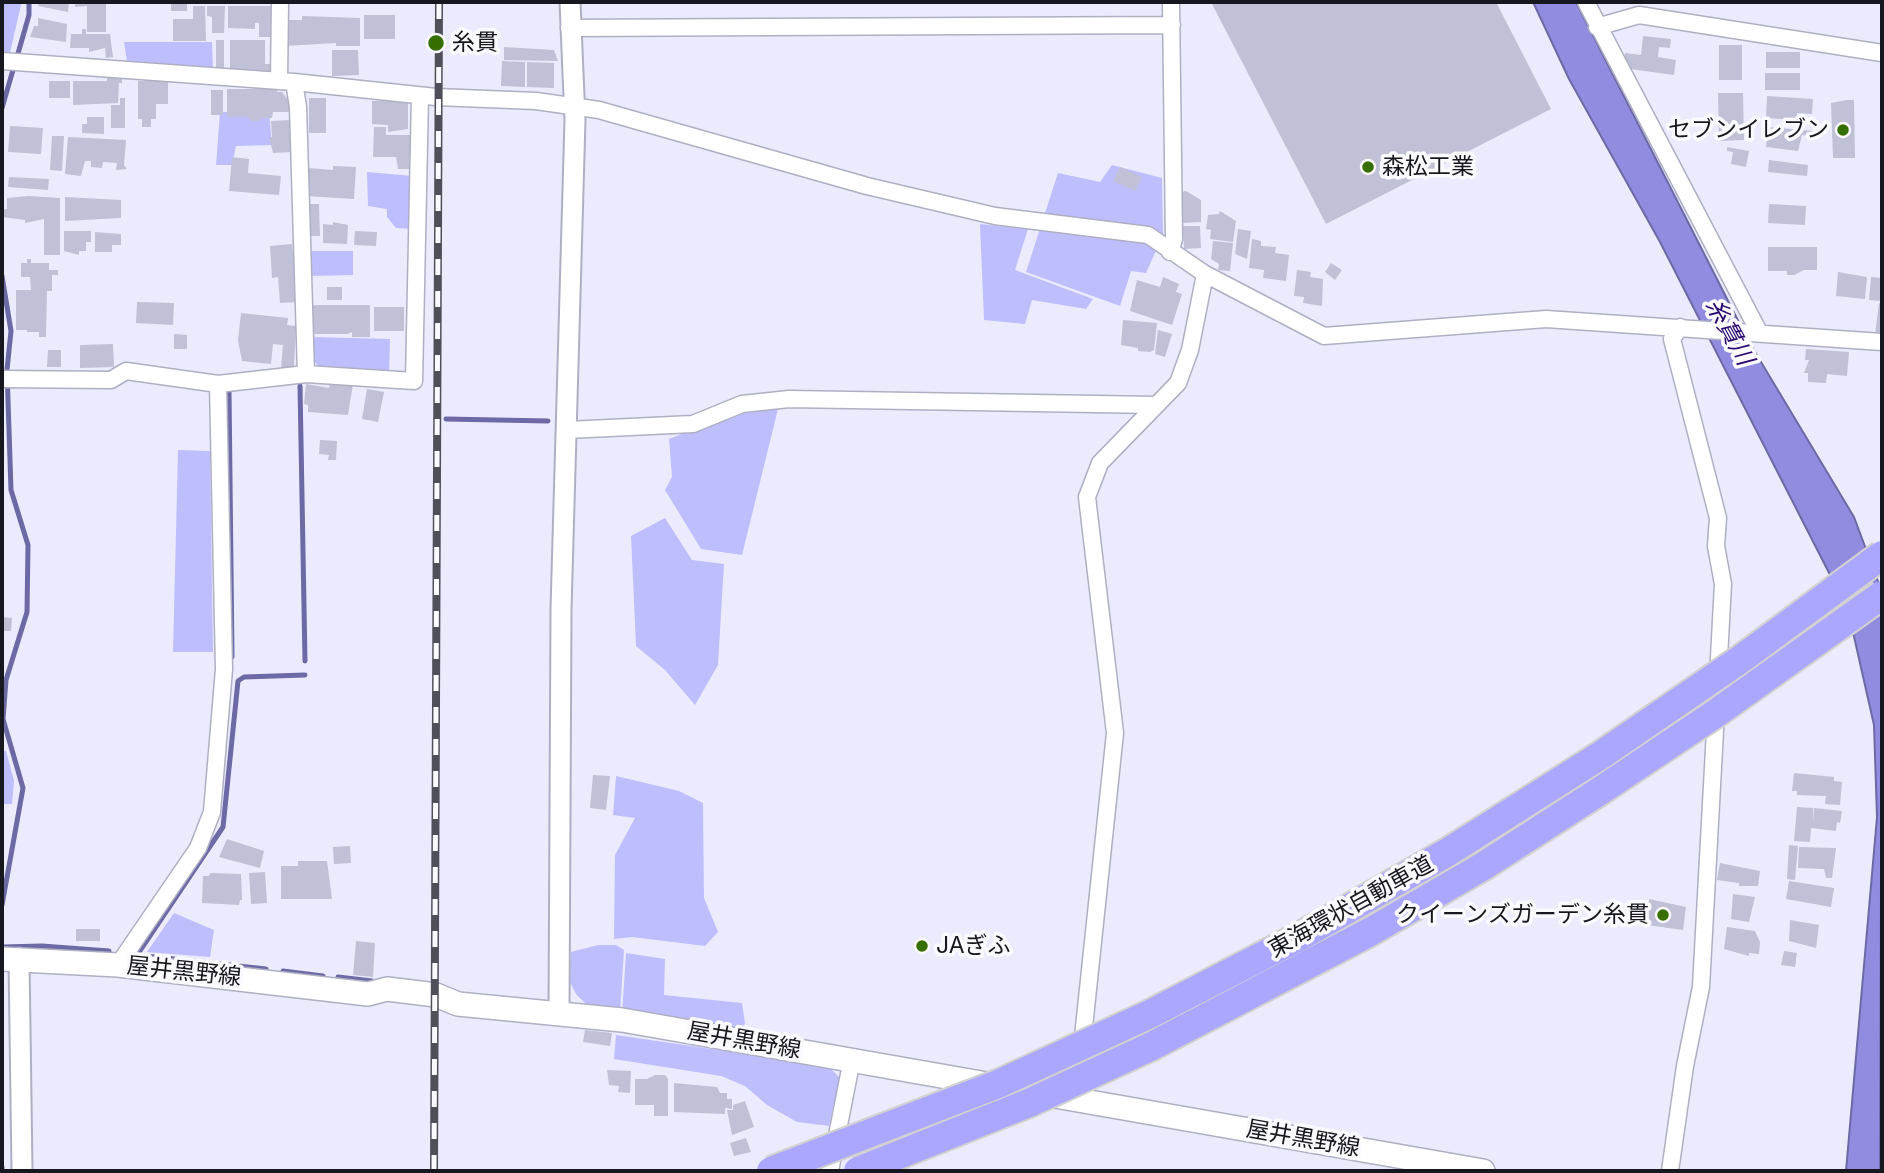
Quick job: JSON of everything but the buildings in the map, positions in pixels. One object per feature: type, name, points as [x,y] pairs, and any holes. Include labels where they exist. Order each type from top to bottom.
[{"type":"highway","name":"東海環状自動車道","points":[[771,1171],[998,1084],[1150,1014],[1299,937],[1448,852],[1601,755],[1741,659],[1882,555]]},
{"type":"highway","name":"東海環状自動車道","points":[[858,1171],[1054,1092],[1150,1047],[1370,932],[1482,867],[1600,791],[1715,714],[1882,594]]},
{"type":"main road","name":"屋井黒野線","points":[[10,959],[118,965],[368,994],[387,989],[436,995],[458,1004],[622,1020],[1483,1171]]},
{"type":"street","points":[[280,2],[286,82],[298,107],[306,374]]},
{"type":"street","points":[[559,1014],[561,609],[574,105],[570,2]]},
{"type":"street","points":[[1170,252],[1174,240],[1171,2]]},
{"type":"street","points":[[1586,2],[1754,332]]},
{"type":"street","points":[[1597,27],[1639,15],[1882,53]]},
{"type":"street","points":[[569,27],[1172,25]]},
{"type":"street","points":[[2,61],[286,82],[420,96],[574,105],[867,186],[995,216],[1148,235],[1205,274],[1324,336],[1546,319],[1882,342]]},
{"type":"street","points":[[7,379],[110,380],[126,371],[218,384],[306,374],[414,381],[420,96]]},
{"type":"street","points":[[1077,1098],[1115,733],[1087,497],[1100,463],[1178,383],[1189,350],[1205,274]]},
{"type":"street","points":[[1670,1171],[1685,1066],[1701,987],[1723,584],[1716,546],[1718,518],[1672,338],[1686,327]]},
{"type":"street","points":[[118,965],[198,848],[212,812],[224,669],[218,384]]},
{"type":"street","points":[[566,430],[692,424],[742,404],[789,399],[1156,405]]},
{"type":"street","points":[[10,959],[22,1171]]},
{"type":"street","points":[[830,1171],[852,1059]]},
{"type":"shaded area","points":[[2,2],[20,2],[21,5],[9,57],[2,56]]},
{"type":"shaded area","points":[[124,42],[212,42],[213,70],[127,61]]},
{"type":"shaded area","points":[[220,112],[269,112],[272,145],[236,146],[232,165],[216,165]]},
{"type":"shaded area","points":[[1112,165],[1162,178],[1163,235],[1146,273],[1131,271],[1120,306],[1026,272],[1058,173],[1100,182]]},
{"type":"shaded area","points":[[367,172],[413,176],[413,229],[396,228],[387,217],[387,209],[368,206]]},
{"type":"shaded area","points":[[980,224],[1028,229],[1015,270],[1093,299],[1086,309],[1032,300],[1025,324],[984,320]]},
{"type":"shaded area","points":[[311,251],[353,251],[353,275],[312,276]]},
{"type":"shaded area","points":[[313,337],[390,339],[389,375],[320,369],[313,359]]},
{"type":"shaded area","points":[[778,409],[742,555],[701,549],[665,490],[672,477],[669,439],[743,410]]},
{"type":"shaded area","points":[[178,450],[210,451],[213,652],[173,652]]},
{"type":"shaded area","points":[[665,518],[692,560],[724,564],[718,665],[695,705],[665,670],[636,646],[631,536]]},
{"type":"shaded area","points":[[2,751],[6,751],[14,781],[12,804],[2,804]]},
{"type":"shaded area","points":[[616,776],[679,791],[703,803],[704,898],[718,932],[705,946],[632,937],[614,939],[615,855],[635,818],[613,815]]},
{"type":"shaded area","points":[[174,913],[214,930],[210,957],[147,952]]},
{"type":"shaded area","points":[[598,945],[616,945],[624,950],[620,1013],[592,1010],[576,994],[570,982],[571,952]]},
{"type":"shaded area","points":[[626,953],[665,959],[664,995],[742,1003],[745,1023],[742,1029],[622,1014]]},
{"type":"shaded area","points":[[616,1035],[828,1066],[840,1078],[829,1126],[797,1122],[767,1105],[745,1086],[721,1076],[614,1059]]},
{"type":"water","name":"糸貫川","points":[[1533,2],[1576,2],[1749,342],[1854,517],[1882,592],[1880,1171],[1846,1171],[1877,817],[1874,725],[1848,610],[1660,242],[1569,79]]},
{"type":"waterway","points":[[17,57],[29,15],[29,2]]},
{"type":"waterway","points":[[2,108],[13,70]]},
{"type":"waterway","points":[[2,276],[11,331],[7,370],[11,490],[28,545],[27,612],[6,680],[3,719],[23,788],[2,905]]},
{"type":"waterway","points":[[300,386],[305,661]]},
{"type":"waterway","points":[[229,390],[232,657]]},
{"type":"waterway","points":[[446,419],[548,421]]},
{"type":"waterway","points":[[266,969],[137,955],[223,827],[238,681],[244,677],[305,675]]},
{"type":"waterway","points":[[2,947],[42,946],[109,951]]},
{"type":"waterway","points":[[283,971],[323,976]]},
{"type":"waterway","points":[[338,977],[372,981]]},
{"type":"railway","points":[[434,1171],[439,2]]},
{"type":"place","name":"糸貫","points":[[436,43]]},
{"type":"place","name":"セブンイレブン","points":[[1843,130]]},
{"type":"place","name":"森松工業","points":[[1368,167]]},
{"type":"place","name":"クイーンズガーデン糸貫","points":[[1663,915]]},
{"type":"place","name":"JAぎふ","points":[[922,946]]}]
